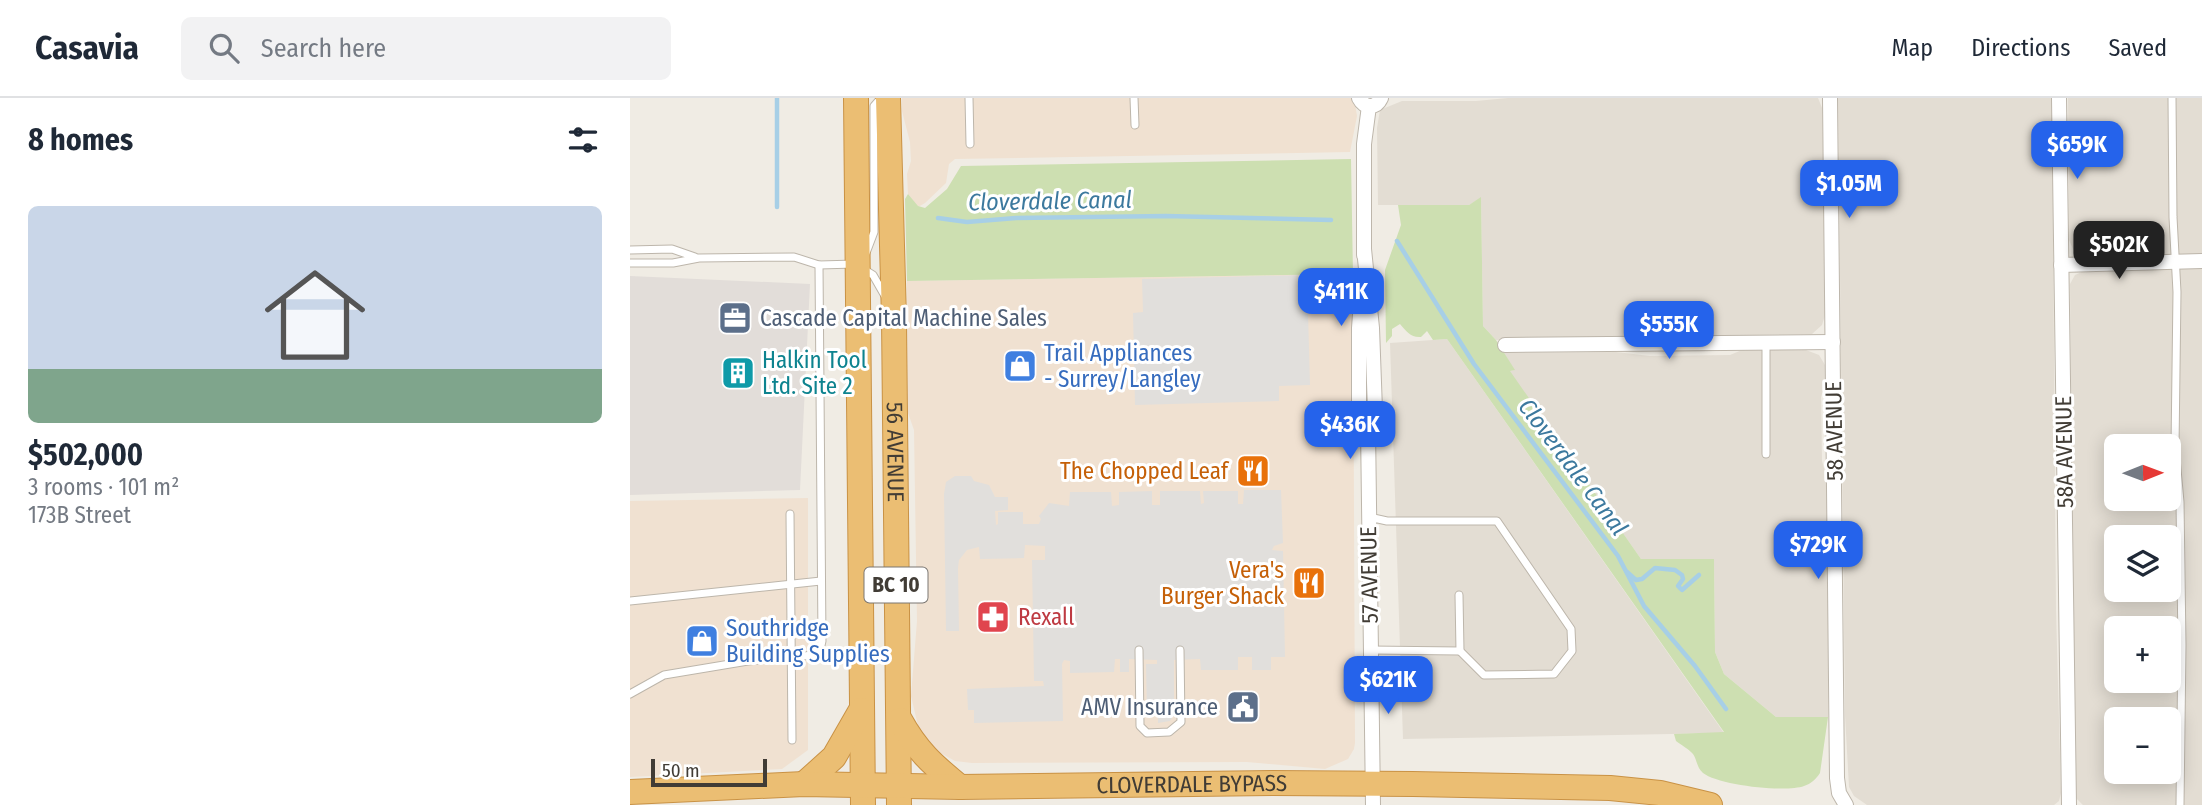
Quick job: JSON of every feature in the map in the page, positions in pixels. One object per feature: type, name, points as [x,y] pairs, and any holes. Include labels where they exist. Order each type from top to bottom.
[{"type":"highway","name":"56 AVENUE","points":[[856,98],[863,795]]},
{"type":"highway","name":"56 AVENUE","points":[[888,98],[894,319],[899,795]]},
{"type":"highway","points":[[804,784],[834,757],[861,710]]},
{"type":"highway","points":[[898,716],[912,743],[925,759],[960,787]]},
{"type":"highway","name":"CLOVERDALE BYPASS","points":[[630,792],[804,784],[863,795],[899,795],[960,787],[1372,794],[1610,788],[1661,793],[1710,805]]},
{"type":"street","name":"58 AVENUE","points":[[1830,98],[1837,778],[1839,793],[1846,805]]},
{"type":"street","name":"58A AVENUE","points":[[2059,98],[2069,805]]},
{"type":"street","name":"57 AVENUE","points":[[1370,101],[1364,144],[1359,409],[1368,428],[1372,794]]},
{"type":"street","points":[[2061,265],[2202,261]]},
{"type":"street","points":[[1505,345],[1833,342]]},
{"type":"lane","points":[[857,264],[869,250],[874,232],[874,106],[881,98]]},
{"type":"lane","points":[[969,98],[970,144]]},
{"type":"lane","points":[[1134,98],[1135,125]]},
{"type":"lane","points":[[2172,98],[2176,262],[2175,447],[2180,502],[2182,645],[2180,805]]},
{"type":"lane","points":[[630,250],[672,249],[699,258]]},
{"type":"lane","points":[[630,263],[673,263],[699,258],[794,257],[819,265],[857,264],[873,275],[894,319]]},
{"type":"lane","points":[[630,694],[664,675],[814,654],[820,650],[819,265]]},
{"type":"lane","points":[[1766,343],[1766,454]]},
{"type":"lane","points":[[790,514],[792,740]]},
{"type":"lane","points":[[1368,517],[1387,521],[1497,521],[1571,629],[1572,651],[1554,674],[1484,675],[1460,651],[1459,596]]},
{"type":"lane","points":[[630,601],[821,581]]},
{"type":"lane","points":[[1139,650],[1140,726],[1147,733],[1169,732],[1181,722],[1180,650]]},
{"type":"lane","points":[[1369,650],[1460,651]]},
{"type":"shaded area","points":[[902,98],[1354,98],[1357,116],[1350,152],[955,159],[949,164],[946,183],[918,207],[908,194],[910,142],[902,111]]},
{"type":"shaded area","points":[[1508,98],[1818,98],[1822,108],[1826,289],[1826,312],[1822,325],[1812,334],[1496,340],[1483,326],[1481,198],[1469,205],[1378,205],[1377,128],[1380,110],[1402,101]]},
{"type":"shaded area","points":[[1838,98],[2052,98],[2056,610],[2061,793],[2059,801],[2054,805],[1867,805],[1854,796],[1849,787],[1845,715]]},
{"type":"shaded area","points":[[2068,98],[2202,98],[2202,254],[2088,256],[2079,255],[2073,249],[2069,240]]},
{"type":"shaded area","points":[[2202,268],[2202,805],[2083,805],[2076,798],[2070,284],[2075,275],[2084,271]]},
{"type":"shaded area","points":[[1353,274],[1355,743],[1348,759],[1325,769],[1247,762],[972,763],[955,761],[937,751],[919,730],[911,696],[917,621],[914,430],[908,413],[907,281]]},
{"type":"shaded area","points":[[1307,275],[1310,385],[1279,386],[1279,401],[1135,405],[1133,313],[1143,312],[1142,279]]},
{"type":"shaded area","points":[[630,276],[810,284],[800,490],[630,495]]},
{"type":"shaded area","points":[[1447,339],[1724,733],[1403,739],[1390,343]]},
{"type":"shaded area","points":[[1742,350],[1806,350],[1819,355],[1825,365],[1825,384],[1821,397],[1822,461],[1827,479],[1830,565],[1828,717],[1776,717],[1724,674],[1715,652],[1714,559],[1641,559],[1509,371],[1514,370],[1504,353],[1730,355]]},
{"type":"shaded area","points":[[955,476],[971,476],[974,481],[989,485],[995,497],[1008,497],[1008,510],[995,511],[996,525],[998,512],[1023,512],[1023,524],[1039,524],[1039,516],[1049,503],[1069,506],[1070,492],[1111,492],[1112,506],[1119,505],[1119,492],[1152,491],[1152,505],[1160,505],[1160,491],[1200,491],[1201,504],[1204,503],[1203,491],[1238,491],[1238,504],[1243,504],[1244,490],[1281,490],[1283,543],[1274,546],[1272,550],[1283,551],[1285,657],[1271,657],[1271,670],[1252,670],[1252,657],[1238,657],[1238,670],[1201,670],[1200,659],[1174,660],[1174,714],[1170,721],[1158,723],[1158,715],[1147,715],[1146,664],[1157,664],[1157,660],[1129,659],[1129,672],[1120,672],[1120,659],[1115,659],[1114,672],[1070,673],[1070,661],[1064,660],[1063,721],[974,723],[974,710],[968,710],[967,689],[1044,686],[1043,681],[1034,681],[1032,560],[1045,560],[1045,546],[1025,545],[1024,558],[980,559],[979,547],[967,550],[959,560],[958,568],[959,631],[946,631],[944,494],[946,482]]},
{"type":"shaded area","points":[[808,498],[808,750],[782,769],[630,777],[630,501]]},
{"type":"green space","points":[[1351,159],[1353,274],[907,281],[905,199],[908,194],[918,206],[925,208],[947,189],[961,166]]},
{"type":"green space","points":[[1481,197],[1483,326],[1496,340],[1515,370],[1510,371],[1641,559],[1714,559],[1715,652],[1724,674],[1776,717],[1828,717],[1820,773],[1809,784],[1782,789],[1752,787],[1722,781],[1701,771],[1693,754],[1676,741],[1674,734],[1724,732],[1447,339],[1433,340],[1427,331],[1421,337],[1414,336],[1400,324],[1392,329],[1392,336],[1386,343],[1385,270],[1401,225],[1398,205],[1469,205]]},
{"type":"waterway","points":[[777,98],[777,207]]},
{"type":"waterway","name":"Cloverdale Canal","points":[[938,218],[967,222],[1016,218],[1166,216],[1331,220]]},
{"type":"waterway","name":"Cloverdale Canal","points":[[1397,241],[1474,364],[1618,556],[1644,606],[1695,666],[1726,709]]},
{"type":"waterway","points":[[1627,572],[1636,580],[1642,579],[1655,568],[1675,570],[1682,575],[1683,579],[1678,586],[1682,590],[1699,575]]},
{"type":"place","name":"Cascade Capital Machine Sales","points":[[735,318]]},
{"type":"place","name":"Trail Appliances - Surrey/Langley","points":[[1020,366]]},
{"type":"place","name":"Halkin Tool Ltd. Site 2","points":[[738,373]]},
{"type":"place","name":"The Chopped Leaf","points":[[1253,471]]},
{"type":"place","name":"Vera's Burger Shack","points":[[1309,583]]},
{"type":"place","name":"Rexall","points":[[993,617]]},
{"type":"place","name":"Southridge Building Supplies","points":[[702,641]]},
{"type":"place","name":"AMV Insurance","points":[[1243,707]]}]
